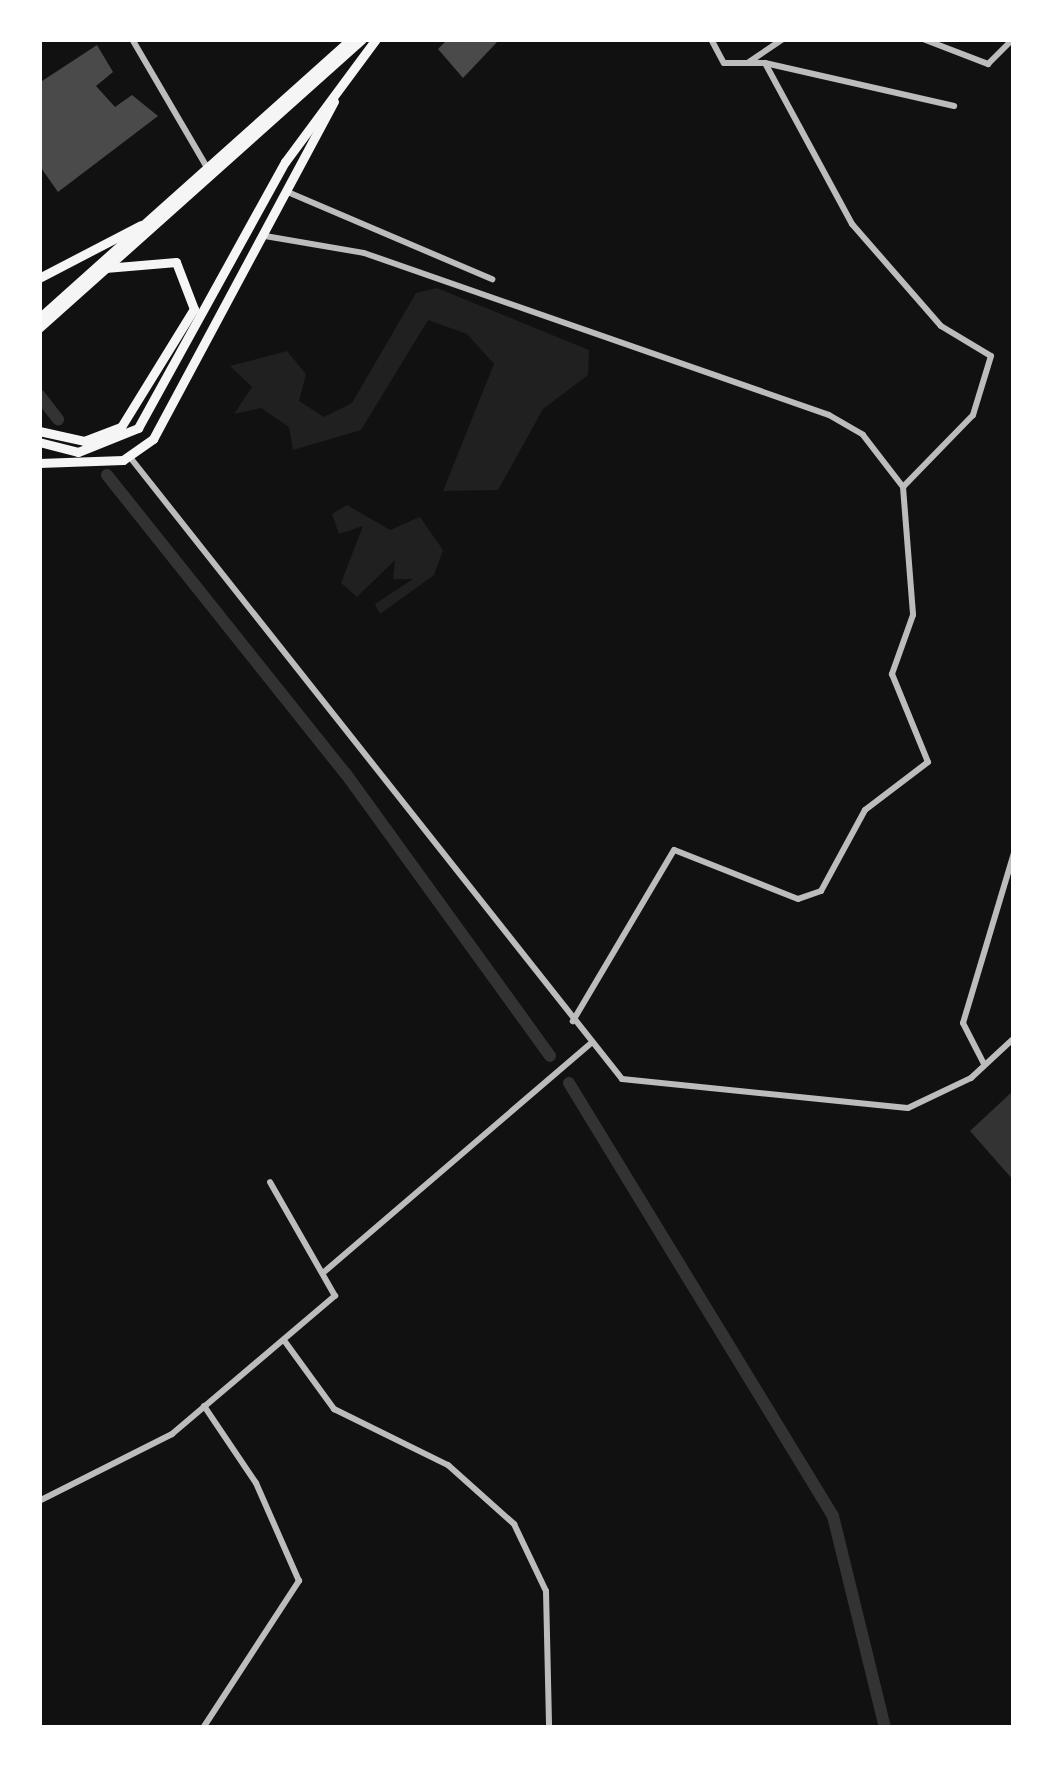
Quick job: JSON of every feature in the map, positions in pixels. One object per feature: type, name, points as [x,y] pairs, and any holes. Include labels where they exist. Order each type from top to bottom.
[{"type":"main road","points":[[39,318],[351,39]]},
{"type":"main road","points":[[39,328],[362,39]]},
{"type":"main road","points":[[39,442],[77,452],[138,428],[221,290],[284,162],[376,39]]},
{"type":"main road","points":[[39,463],[129,456],[187,384],[339,94]]},
{"type":"main road","points":[[39,278],[147,222]]},
{"type":"main road","points":[[39,431],[84,441],[121,427],[197,295],[176,262],[105,268]]},
{"type":"street","points":[[132,39],[208,169]]},
{"type":"street","points":[[711,39],[724,63],[765,63],[954,106]]},
{"type":"street","points":[[748,62],[782,39]]},
{"type":"street","points":[[922,39],[988,64],[1012,39]]},
{"type":"street","points":[[765,63],[843,213],[941,326],[991,356],[973,415],[903,487]]},
{"type":"street","points":[[290,193],[492,279]]},
{"type":"street","points":[[266,236],[364,253],[829,415],[863,435],[903,487],[914,596],[892,674],[928,762],[865,810],[821,891],[798,898],[674,850],[573,1021]]},
{"type":"street","points":[[129,456],[590,1044],[642,1087],[908,1108],[985,1065],[1014,1038]]},
{"type":"street","points":[[985,1065],[963,1023],[1014,853]]},
{"type":"street","points":[[323,1273],[590,1044]]},
{"type":"street","points":[[39,1501],[92,1483],[204,1406],[286,1343],[335,1296],[270,1181]]},
{"type":"street","points":[[286,1343],[334,1409],[448,1465],[514,1524],[546,1591],[549,1728]]},
{"type":"street","points":[[203,1728],[299,1587],[256,1483],[204,1406]]},
{"type":"shaded area","points":[[437,288],[589,350],[588,375],[543,409],[498,490],[443,491],[494,364],[467,334],[428,320],[361,430],[293,450],[289,427],[261,408],[234,414],[252,387],[230,366],[287,351],[306,374],[299,401],[324,417],[352,403],[416,293]]},
{"type":"shaded area","points":[[347,505],[390,530],[420,517],[443,550],[434,575],[380,614],[375,604],[413,579],[393,579],[395,560],[357,597],[341,583],[363,526],[339,534],[332,514]]},
{"type":"shaded area","points":[[1014,1090],[1014,1181],[970,1131]]},
{"type":"building","points":[[448,39],[500,39],[463,78],[438,49]]},
{"type":"building","points":[[97,45],[113,72],[96,86],[115,107],[132,95],[158,116],[58,192],[39,165],[39,83]]},
{"type":"waterway","points":[[39,395],[58,419]]},
{"type":"waterway","points":[[107,475],[346,774],[550,1056]]},
{"type":"waterway","points":[[569,1083],[833,1516],[885,1728]]}]
